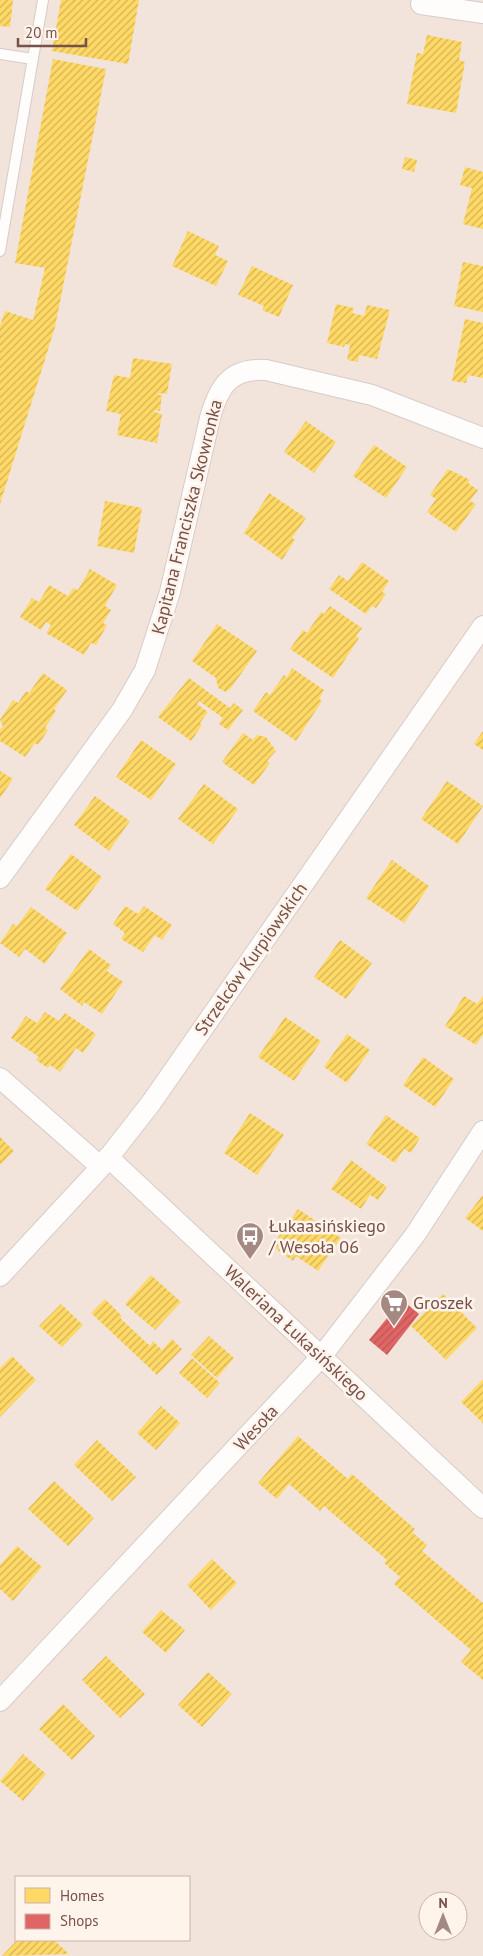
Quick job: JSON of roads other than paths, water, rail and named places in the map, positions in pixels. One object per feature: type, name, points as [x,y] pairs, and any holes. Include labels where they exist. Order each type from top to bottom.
[{"type":"street","points":[[421,4],[483,12]]},
{"type":"street","name":"Kapitana Franciszka Skowronka","points":[[0,878],[122,710],[145,670],[170,592],[186,515],[214,402],[217,394],[227,381],[246,372],[266,370],[372,395],[483,438]]},
{"type":"street","name":"Strzelców Kurpiowskich","points":[[0,1276],[104,1162],[151,1104],[483,626]]},
{"type":"street","name":"Waleriana Łukasińskiego","points":[[0,1078],[104,1162],[321,1357],[483,1508]]},
{"type":"street","name":"Wesoła","points":[[0,1702],[321,1357],[415,1235],[483,1131]]},
{"type":"lane","points":[[0,251],[2,223],[43,0]]},
{"type":"lane","points":[[0,54],[33,59]]},
{"type":"place","name":"Łukaasińskiego / Wesoła 06","points":[[250,1260]]},
{"type":"place","name":"Groszek","points":[[394,1327]]}]
